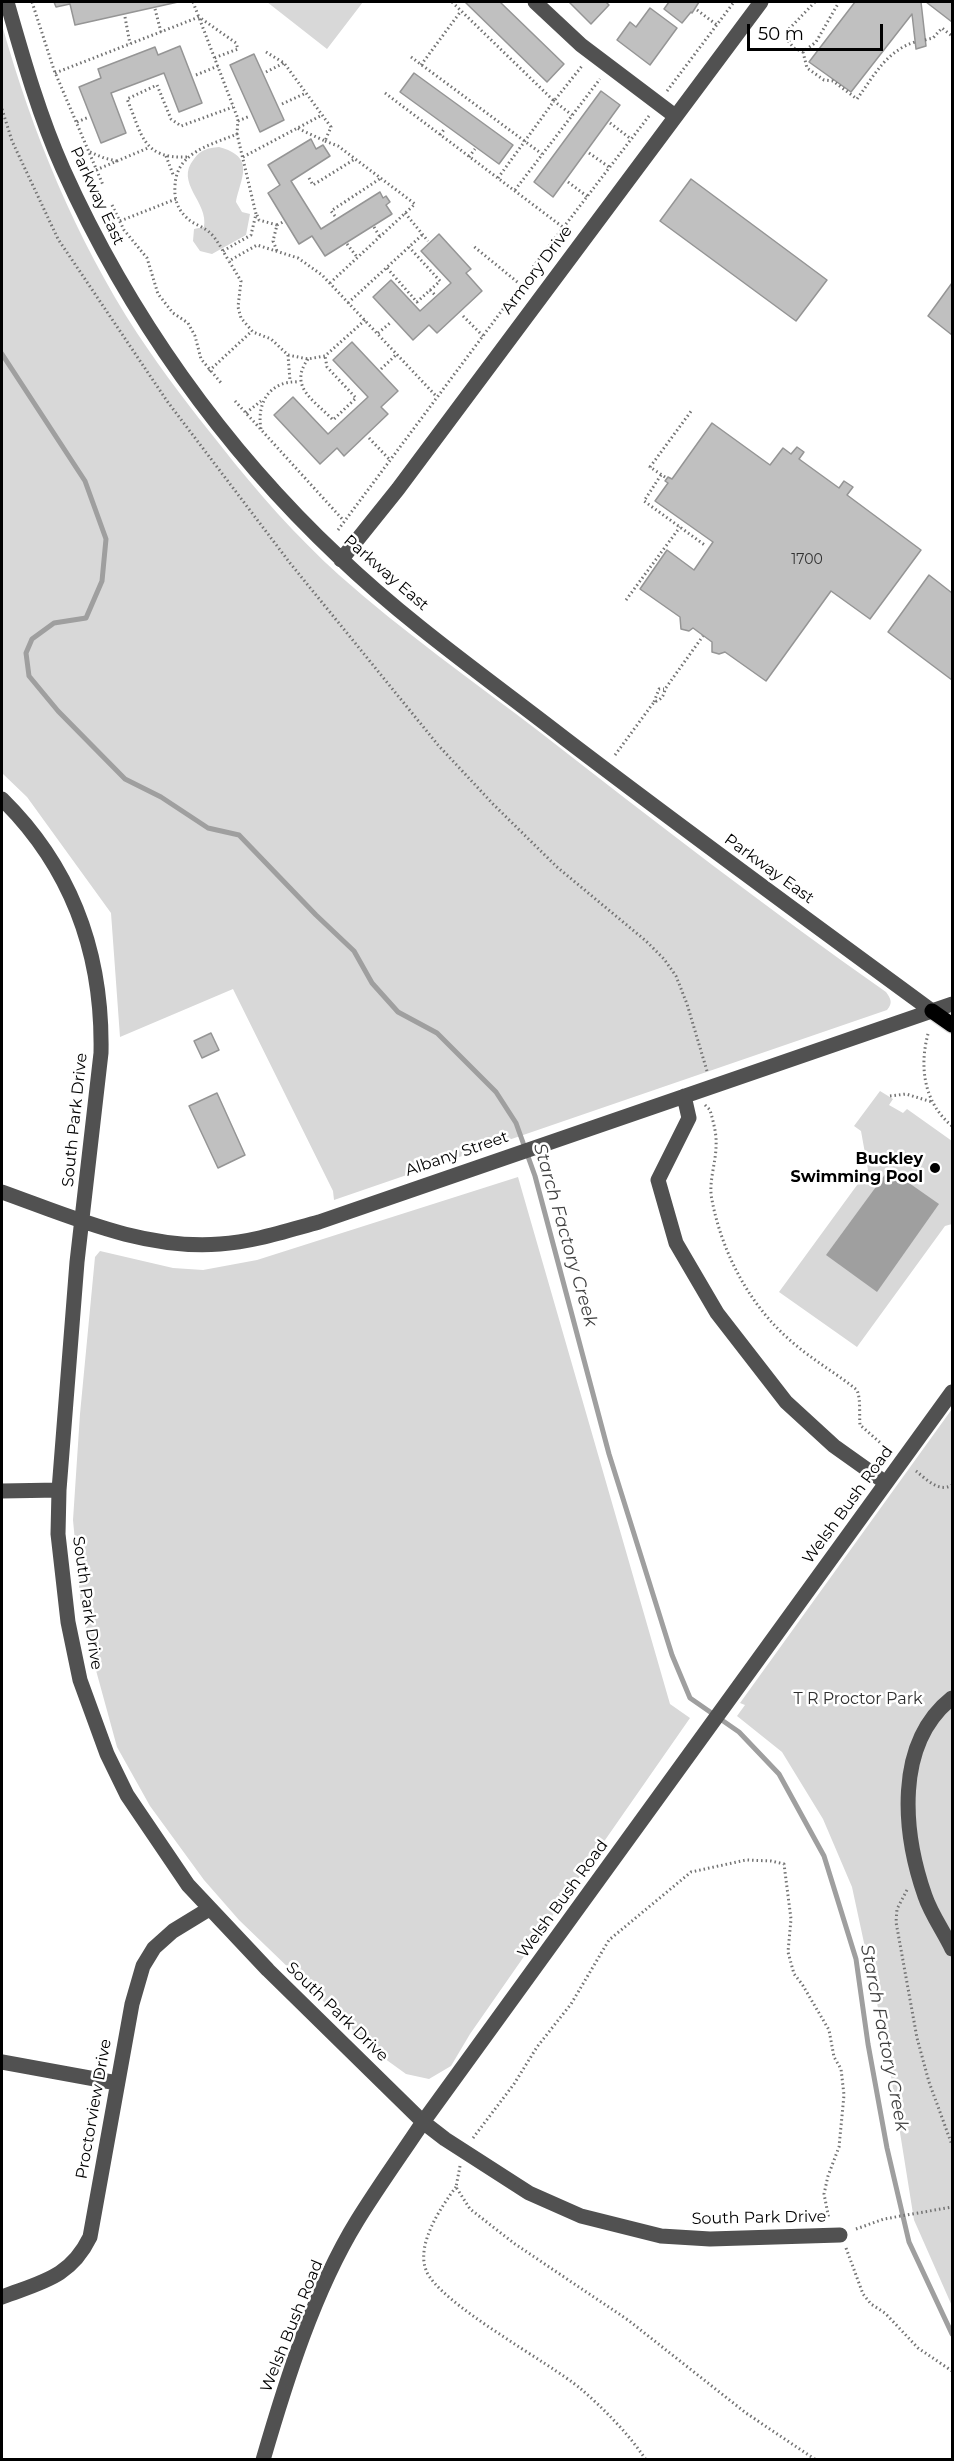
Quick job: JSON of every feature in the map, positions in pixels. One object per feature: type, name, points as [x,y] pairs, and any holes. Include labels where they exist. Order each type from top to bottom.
[{"type":"main road","points":[[932,1011],[952,1025]]},
{"type":"street","name":"Parkway East","points":[[7,2],[24,64],[62,166],[107,260],[156,341],[232,442],[315,534],[341,560],[410,619],[686,831],[932,1011]]},
{"type":"street","points":[[536,2],[581,45],[675,116]]},
{"type":"street","name":"Armory Drive","points":[[341,560],[398,489],[761,2]]},
{"type":"street","name":"South Park Drive","points":[[2,799],[56,864],[77,906],[92,957],[101,1025],[101,1053],[73,1308],[59,1491],[59,1545],[68,1622],[80,1680],[107,1754],[127,1796],[188,1886],[268,1970],[423,2122],[529,2193],[581,2216],[661,2236],[710,2240],[840,2235]]},
{"type":"street","name":"Albany Street","points":[[2,1192],[123,1234],[174,1244],[219,1244],[251,1240],[319,1222],[952,1004]]},
{"type":"street","points":[[684,1096],[689,1118],[658,1180],[676,1243],[717,1313],[786,1402],[834,1446],[886,1483]]},
{"type":"street","name":"Welsh Bush Road","points":[[263,2460],[280,2403],[319,2297],[356,2222],[423,2122],[952,1392]]},
{"type":"street","points":[[2,1491],[59,1491]]},
{"type":"street","points":[[952,1698],[926,1725],[914,1754],[908,1791],[909,1829],[925,1897],[952,1949]]},
{"type":"street","name":"Proctorview Drive","points":[[2,2297],[56,2277],[81,2255],[90,2237],[132,2004],[143,1966],[154,1948],[173,1931],[209,1909]]},
{"type":"street","points":[[2,2062],[117,2083]]},
{"type":"path","points":[[32,2],[55,73],[103,185]]},
{"type":"path","points":[[193,2],[233,107],[256,214],[259,220],[277,225],[283,222]]},
{"type":"path","points":[[452,2],[554,101],[572,115]]},
{"type":"path","points":[[666,93],[734,2]]},
{"type":"path","points":[[815,2],[788,30],[789,42],[794,48],[804,51],[813,46],[840,2]]},
{"type":"path","points":[[155,9],[161,32]]},
{"type":"path","points":[[697,10],[717,25]]},
{"type":"path","points":[[421,65],[461,11]]},
{"type":"path","points":[[125,17],[130,44]]},
{"type":"path","points":[[55,73],[199,17]]},
{"type":"path","points":[[199,17],[236,43],[238,49],[214,58]]},
{"type":"path","points":[[925,40],[933,38],[942,28],[952,36]]},
{"type":"path","points":[[804,51],[807,68],[824,80],[833,81],[857,99],[890,54],[900,47],[915,42]]},
{"type":"path","points":[[267,52],[284,63],[331,127],[325,141]]},
{"type":"path","points":[[411,57],[542,154]]},
{"type":"path","points":[[266,72],[284,63]]},
{"type":"path","points":[[498,178],[583,64]]},
{"type":"path","points":[[196,75],[218,66]]},
{"type":"path","points":[[514,190],[601,77]]},
{"type":"path","points":[[187,157],[166,156],[148,148],[127,99],[157,85],[171,119],[181,126],[233,107]]},
{"type":"path","points":[[282,104],[306,93]]},
{"type":"path","points":[[385,93],[564,228]]},
{"type":"path","points":[[411,113],[416,107]]},
{"type":"path","points":[[2,109],[21,162],[58,239],[167,401],[284,555],[438,745],[493,804],[557,867],[646,941],[664,959],[676,976],[687,1004],[707,1071]]},
{"type":"path","points":[[533,267],[651,113]]},
{"type":"path","points":[[243,157],[322,115]]},
{"type":"path","points":[[237,122],[250,116]]},
{"type":"path","points":[[76,122],[89,117]]},
{"type":"path","points":[[610,123],[631,139]]},
{"type":"path","points":[[297,128],[338,146],[415,204],[330,283]]},
{"type":"path","points":[[440,135],[445,128]]},
{"type":"path","points":[[175,178],[178,168],[187,157],[237,134]]},
{"type":"path","points":[[96,170],[148,148]]},
{"type":"path","points":[[469,157],[475,149]]},
{"type":"path","points":[[88,151],[118,161]]},
{"type":"path","points":[[589,153],[610,168]]},
{"type":"path","points":[[166,156],[175,178],[176,198],[180,211],[211,234],[241,281],[237,307],[241,318],[252,331],[271,339],[288,355],[308,359],[325,356],[365,320]]},
{"type":"path","points":[[309,178],[313,185],[355,159]]},
{"type":"path","points":[[335,216],[331,211],[381,178]]},
{"type":"path","points":[[568,182],[588,196]]},
{"type":"path","points":[[120,221],[176,198]]},
{"type":"path","points":[[112,205],[130,239],[147,258],[158,294],[173,313],[188,323],[195,336],[201,359],[222,384]]},
{"type":"path","points":[[405,213],[428,242]]},
{"type":"path","points":[[223,251],[251,235],[256,214]]},
{"type":"path","points":[[277,225],[273,241],[278,252]]},
{"type":"path","points":[[374,227],[380,237]]},
{"type":"path","points":[[251,235],[257,244],[308,264],[330,283],[437,397]]},
{"type":"path","points":[[348,303],[422,235]]},
{"type":"path","points":[[229,261],[257,244]]},
{"type":"path","points":[[347,244],[358,257]]},
{"type":"path","points":[[338,530],[521,285],[472,245]]},
{"type":"path","points":[[387,268],[417,302],[440,281],[409,247]]},
{"type":"path","points":[[430,290],[435,295]]},
{"type":"path","points":[[463,316],[483,336]]},
{"type":"path","points":[[378,334],[390,323]]},
{"type":"path","points":[[209,371],[252,331]]},
{"type":"path","points":[[381,369],[397,354]]},
{"type":"path","points":[[288,355],[290,381]]},
{"type":"path","points":[[308,359],[300,374],[299,382],[333,420],[356,398],[327,367],[325,356]]},
{"type":"path","points":[[246,413],[280,384],[290,381],[299,382]]},
{"type":"path","points":[[235,400],[344,521]]},
{"type":"path","points":[[261,430],[259,415],[262,401]]},
{"type":"path","points":[[692,410],[650,467],[663,476],[644,501],[706,546]]},
{"type":"path","points":[[369,438],[390,460]]},
{"type":"path","points":[[626,600],[680,527]]},
{"type":"path","points":[[615,755],[654,702],[660,700],[665,689],[703,636]]},
{"type":"path","points":[[928,1034],[923,1071],[926,1085],[934,1102],[952,1126]]},
{"type":"path","points":[[890,1095],[906,1094],[934,1102]]},
{"type":"path","points":[[704,1105],[710,1110],[716,1145],[711,1198],[732,1261],[754,1301],[771,1322],[792,1342],[857,1390],[860,1425],[892,1454]]},
{"type":"path","points":[[911,1467],[937,1487],[948,1488],[952,1485]]},
{"type":"path","points":[[646,2460],[635,2444],[581,2389],[454,2301],[431,2281],[425,2267],[426,2243],[438,2210],[456,2187],[461,2161],[473,2138],[514,2084],[537,2047],[571,2004],[609,1940],[691,1872],[746,1860],[784,1864],[791,1919],[788,1952],[794,1974],[829,2030],[834,2057],[841,2069],[844,2095],[839,2147],[824,2194],[829,2219],[840,2235],[854,2264],[863,2294],[871,2304],[885,2313],[918,2348],[952,2371]]},
{"type":"path","points":[[918,1868],[897,1909],[896,1922],[917,2038],[929,2082],[952,2145]]},
{"type":"path","points":[[456,2187],[470,2209],[515,2244],[628,2320],[746,2413],[816,2460]]},
{"type":"path","points":[[840,2235],[884,2219],[952,2207]]},
{"type":"green space","points":[[267,2],[363,2],[327,49]]},
{"type":"green space","points":[[2,25],[42,145],[94,260],[157,362],[277,513],[339,575],[413,636],[798,929],[886,992],[891,1001],[887,1010],[334,1200],[333,1191],[233,989],[120,1037],[111,913],[27,797],[2,773]]},
{"type":"green space","points":[[219,147],[231,151],[242,162],[243,176],[236,202],[242,212],[250,214],[246,235],[212,254],[200,251],[193,241],[194,229],[204,227],[204,218],[188,176],[189,168],[199,153]]},
{"type":"green space","points":[[880,1091],[893,1099],[889,1105],[903,1113],[907,1109],[952,1141],[952,1224],[945,1226],[857,1347],[779,1292],[868,1170],[861,1131],[854,1126]]},
{"type":"green space","points":[[518,1177],[670,1704],[690,1718],[470,2034],[451,2066],[429,2079],[406,2074],[377,2053],[239,1920],[204,1880],[150,1806],[117,1747],[81,1607],[73,1520],[80,1414],[95,1257],[100,1251],[173,1268],[203,1270],[257,1260]]},
{"type":"green space","name":"T R Proctor Park","points":[[952,1409],[952,2306],[914,2220],[886,2045],[852,1887],[823,1819],[782,1752],[737,1716],[745,1705],[740,1703]]},
{"type":"shaded area","points":[[889,1169],[939,1204],[877,1292],[826,1255]]},
{"type":"building","points":[[54,2],[178,2],[75,25],[70,4],[56,7]]},
{"type":"building","points":[[465,2],[500,2],[564,64],[547,82]]},
{"type":"building","points":[[569,2],[606,2],[609,5],[591,24]]},
{"type":"building","points":[[669,2],[699,2],[682,23],[664,9]]},
{"type":"building","points":[[855,2],[921,2],[926,46],[916,49],[912,14],[851,92],[809,62]]},
{"type":"building","points":[[926,2],[952,2],[952,22]]},
{"type":"building","points":[[650,8],[677,28],[650,65],[617,40],[630,22],[636,27]]},
{"type":"building","points":[[180,46],[202,103],[179,112],[164,73],[111,93],[126,133],[101,143],[79,87],[101,78],[98,69],[155,47],[158,55]]},
{"type":"building","points":[[254,54],[284,120],[260,132],[230,65]]},
{"type":"building","points":[[414,73],[513,145],[499,164],[400,92]]},
{"type":"building","points":[[601,91],[620,105],[553,197],[534,182]]},
{"type":"building","points":[[311,139],[316,149],[323,145],[330,156],[291,181],[321,229],[380,192],[383,198],[386,196],[390,202],[386,205],[392,214],[325,256],[312,236],[299,244],[268,193],[280,185],[268,165]]},
{"type":"building","points":[[691,179],[827,280],[796,321],[660,221]]},
{"type":"building","points":[[439,234],[471,269],[466,273],[482,291],[437,333],[429,325],[413,340],[373,297],[391,280],[420,311],[451,283],[421,251]]},
{"type":"building","points":[[952,283],[952,335],[928,316]]},
{"type":"building","points":[[352,342],[398,391],[381,407],[388,414],[344,456],[337,448],[320,464],[274,415],[293,397],[328,434],[368,397],[333,360]]},
{"type":"building","points":[[712,423],[770,465],[783,448],[791,454],[797,447],[804,452],[799,459],[839,488],[844,481],[853,487],[847,495],[921,550],[870,619],[831,591],[766,681],[725,652],[719,654],[712,652],[712,642],[693,628],[689,631],[681,629],[680,617],[640,589],[667,550],[694,570],[713,542],[655,501],[668,483],[665,481],[668,477],[672,479]]},
{"type":"building","points":[[929,575],[952,593],[952,680],[888,632]]},
{"type":"building","points":[[211,1033],[219,1050],[202,1058],[194,1041]]},
{"type":"building","points":[[217,1093],[245,1155],[218,1168],[189,1106]]},
{"type":"waterway","name":"Starch Factory Creek","points":[[2,354],[85,481],[106,539],[102,581],[86,618],[54,623],[32,639],[26,653],[29,676],[58,711],[125,779],[161,797],[208,828],[239,835],[354,951],[372,983],[398,1012],[437,1033],[496,1092],[516,1123],[535,1176],[609,1454],[672,1655],[690,1698],[739,1732],[779,1774],[824,1856],[856,1959],[868,2044],[887,2148],[909,2242],[952,2334]]},
{"type":"place","name":"Buckley Swimming Pool","points":[[935,1168]]}]
